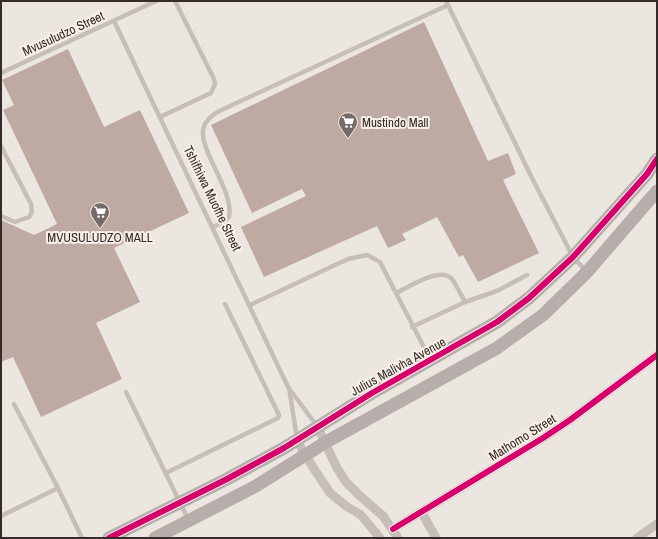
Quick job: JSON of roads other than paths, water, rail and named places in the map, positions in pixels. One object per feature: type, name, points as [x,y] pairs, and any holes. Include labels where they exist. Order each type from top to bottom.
[{"type":"street","name":"Julius Malivha Avenue","points":[[109,538],[227,478],[297,440],[317,426],[498,322],[529,298],[572,257],[647,174],[657,159]]},
{"type":"street","points":[[155,538],[256,486],[326,442],[497,348],[543,315],[587,272],[657,191]]},
{"type":"street","name":"Mathomo Street","points":[[393,529],[422,513],[570,420],[657,355]]},
{"type":"street","name":"Tshifhiwa Muofhe Street","points":[[317,426],[326,442],[337,468],[346,482],[383,516],[398,538]]},
{"type":"street","name":"Tshifhiwa Muofhe Street","points":[[297,440],[330,493],[346,506],[361,515],[380,538]]},
{"type":"street","points":[[422,513],[436,538]]},
{"type":"street","points":[[637,538],[657,524]]},
{"type":"lane","name":"Mvusuludzo Street","points":[[1,73],[156,1]]},
{"type":"lane","points":[[160,117],[211,93],[215,84],[214,79],[175,1]]},
{"type":"lane","points":[[213,227],[230,218],[230,205],[204,143],[202,130],[205,122],[215,113],[447,3],[572,257],[587,272]]},
{"type":"lane","name":"Tshifhiwa Muofhe Street","points":[[114,21],[288,387],[317,426]]},
{"type":"lane","points":[[1,146],[31,204],[32,212],[29,217],[15,222],[1,216]]},
{"type":"lane","points":[[250,305],[348,259],[367,255],[380,262],[412,328],[430,360]]},
{"type":"lane","points":[[396,293],[435,275],[444,274],[451,278],[465,302]]},
{"type":"lane","points":[[412,328],[465,302],[497,291],[526,275]]},
{"type":"lane","points":[[166,473],[278,418],[279,415],[225,304]]},
{"type":"lane","name":"Tshifhiwa Muofhe Street","points":[[288,387],[297,440]]},
{"type":"lane","points":[[126,392],[189,520]]},
{"type":"lane","points":[[14,404],[58,488],[82,538]]},
{"type":"lane","points":[[1,516],[58,488]]},
{"type":"place","name":"Mustindo Mall","points":[[348,139]]},
{"type":"place","name":"MVUSULUDZO MALL","points":[[100,229]]}]
